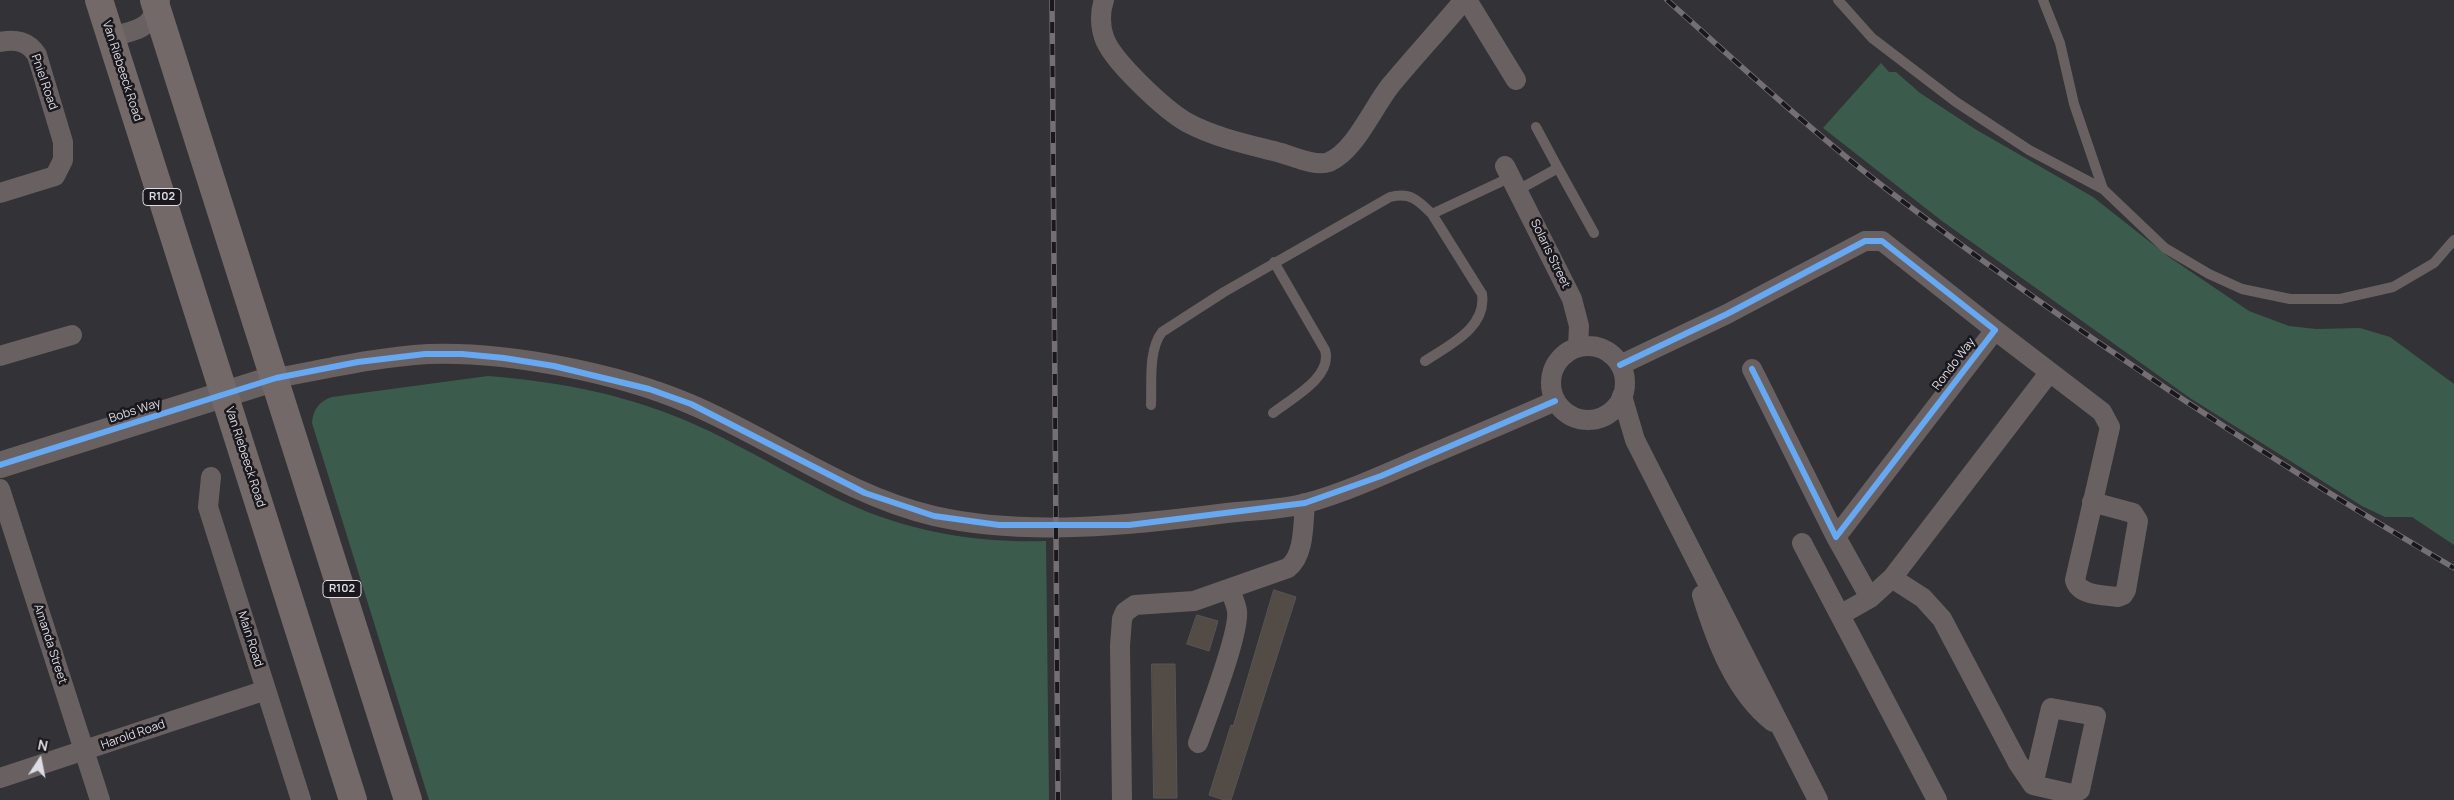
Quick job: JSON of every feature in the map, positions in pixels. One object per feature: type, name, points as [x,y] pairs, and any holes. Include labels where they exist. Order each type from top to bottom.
[{"type":"main road","name":"Van Riebeeck Road","points":[[99,0],[353,800]]},
{"type":"main road","name":"R102","points":[[157,2],[408,800]]},
{"type":"street","points":[[1104,0],[1101,22],[1103,37],[1112,53],[1142,84],[1186,122],[1264,149],[1315,162],[1326,163],[1338,158],[1351,145],[1389,87],[1465,0],[1516,80]]},
{"type":"street","points":[[110,37],[145,26],[152,17],[157,2]]},
{"type":"street","name":"Pniel Road","points":[[0,42],[21,41],[31,45],[37,55],[64,149],[60,169],[55,176],[0,193]]},
{"type":"street","name":"Solaris Street","points":[[1512,178],[1572,299],[1579,326],[1578,347]]},
{"type":"street","points":[[1620,365],[1727,314],[1865,241],[1873,239],[1882,241],[2049,373],[2102,412],[2110,427],[2092,502],[2075,580],[2076,586],[2081,591],[2118,597],[2124,595],[2126,590],[2138,521],[2133,513],[2092,502]]},
{"type":"street","name":"Rondo Way","points":[[1836,536],[1994,330]]},
{"type":"street","points":[[0,356],[72,335]]},
{"type":"street","points":[[1588,346],[1606,351],[1620,365],[1625,383],[1622,396],[1614,409],[1601,417],[1588,420],[1578,418],[1561,409],[1555,401],[1550,383],[1556,364],[1561,357],[1578,347],[1588,346]]},
{"type":"street","points":[[276,378],[358,362],[425,354],[462,354],[504,358],[602,376],[649,388],[691,404],[865,493],[904,508],[961,521],[999,525],[1129,525],[1305,503],[1380,476],[1555,401]]},
{"type":"street","points":[[1752,369],[1836,536],[1870,598]]},
{"type":"street","points":[[1840,615],[1870,598],[1892,578],[2049,373]]},
{"type":"street","name":"Bobs Way","points":[[0,465],[276,378]]},
{"type":"street","points":[[1622,396],[1635,440],[1818,800]]},
{"type":"street","points":[[1601,417],[1635,440]]},
{"type":"street","name":"Main Road","points":[[211,477],[208,507],[301,800]]},
{"type":"street","name":"Amanda Street","points":[[0,489],[100,800]]},
{"type":"street","points":[[1122,800],[1120,638],[1122,619],[1125,612],[1135,605],[1194,600],[1288,568],[1295,562],[1305,503]]},
{"type":"street","points":[[1802,543],[1937,800]]},
{"type":"street","points":[[1892,578],[1922,598],[1942,619],[2018,763],[2034,785]]},
{"type":"street","points":[[1198,744],[1229,650],[1236,622],[1237,611],[1230,589]]},
{"type":"street","name":"Harold Road","points":[[0,778],[266,690]]},
{"type":"lane","points":[[1838,0],[1872,38],[1956,102],[2029,150],[2103,189],[2166,248],[2209,274],[2242,290],[2290,299],[2340,299],[2393,287],[2434,263],[2454,240]]},
{"type":"lane","points":[[2043,0],[2060,43],[2074,104],[2103,189]]},
{"type":"lane","points":[[1536,127],[1594,233]]},
{"type":"lane","points":[[1432,214],[1512,178],[1558,168]]},
{"type":"lane","points":[[1151,405],[1155,346],[1162,332],[1274,262],[1390,196],[1402,194],[1421,203],[1432,214],[1482,294],[1483,303],[1479,317],[1466,334],[1424,362]]},
{"type":"lane","points":[[1273,413],[1321,375],[1327,363],[1325,350],[1274,262]]},
{"type":"green space","points":[[1881,63],[1889,72],[1896,72],[1920,93],[1975,129],[2093,197],[2169,257],[2249,311],[2289,326],[2316,329],[2360,328],[2390,337],[2454,384],[2454,545],[2412,517],[2385,517],[2362,506],[2190,398],[1942,221],[1823,128]]},
{"type":"green space","points":[[488,376],[559,384],[605,394],[650,407],[697,425],[841,500],[865,511],[909,526],[977,538],[1046,541],[1049,800],[429,800],[312,423],[315,410],[320,404],[332,397]]},
{"type":"building","points":[[1274,590],[1296,597],[1231,800],[1224,800],[1209,795],[1231,725],[1233,726]]},
{"type":"building","points":[[1197,615],[1218,621],[1209,651],[1187,644]]},
{"type":"building","points":[[1152,664],[1175,664],[1177,798],[1154,798]]},
{"type":"railway","points":[[1052,0],[1058,800]]},
{"type":"railway","points":[[1667,0],[1835,148],[1893,194],[2029,294],[2168,389],[2309,481],[2454,568]]},
{"type":"cycle path","points":[[1620,365],[1727,314],[1865,241],[1882,241],[1995,330],[1836,537],[1752,369]]},
{"type":"cycle path","points":[[0,465],[276,378],[358,362],[425,354],[462,354],[554,366],[649,389],[691,404],[865,493],[934,516],[999,525],[1129,525],[1305,503],[1381,476],[1555,401]]}]
